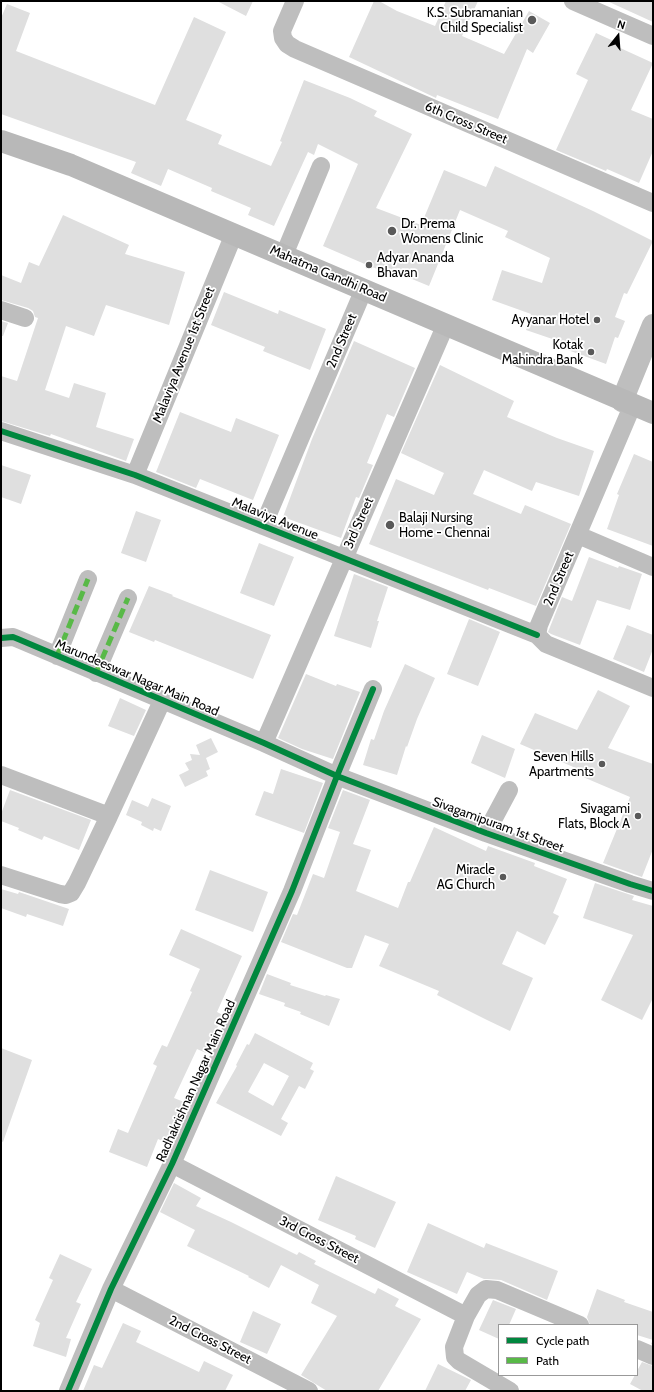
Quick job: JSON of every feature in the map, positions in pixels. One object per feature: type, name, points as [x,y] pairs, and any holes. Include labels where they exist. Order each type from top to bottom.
[{"type":"main road","name":"Mahatma Gandhi Road","points":[[1,141],[71,165],[653,413]]},
{"type":"street","name":"6th Cross Street","points":[[296,1],[282,31],[283,38],[287,44],[295,49],[653,203]]},
{"type":"street","points":[[573,1],[653,36]]},
{"type":"street","points":[[284,255],[321,166]]},
{"type":"street","name":"Malaviya Avenue 1st Street","points":[[135,475],[234,234]]},
{"type":"street","name":"2nd Street","points":[[263,526],[364,289]]},
{"type":"street","points":[[1,310],[25,318]]},
{"type":"street","name":"3rd Street","points":[[264,743],[446,324]]},
{"type":"street","points":[[628,403],[653,326]]},
{"type":"street","name":"2nd Street","points":[[537,635],[539,625],[578,535],[628,403]]},
{"type":"street","name":"Malaviya Avenue","points":[[1,431],[135,475],[537,635]]},
{"type":"street","points":[[578,535],[653,566]]},
{"type":"street","points":[[57,656],[88,579]]},
{"type":"street","points":[[96,673],[128,598]]},
{"type":"street","points":[[537,635],[546,644],[653,688]]},
{"type":"street","name":"Marundeeswar Nagar Main Road","points":[[1,638],[13,637],[264,743],[337,776]]},
{"type":"street","name":"Radhakrishnan Nagar Main Road","points":[[68,1391],[111,1289],[172,1164],[292,890],[373,689]]},
{"type":"street","points":[[1,875],[60,894],[66,895],[71,893],[109,816],[162,701]]},
{"type":"street","points":[[1,775],[109,816]]},
{"type":"street","name":"Sivagamipuram 1st Street","points":[[337,776],[486,833],[653,891]]},
{"type":"street","points":[[486,833],[509,790]]},
{"type":"street","name":"3rd Cross Street","points":[[172,1164],[466,1316]]},
{"type":"street","name":"2nd Cross Street","points":[[111,1289],[309,1391]]},
{"type":"street","points":[[510,1391],[459,1361],[455,1357],[454,1348],[466,1316],[478,1295],[486,1289],[497,1290],[578,1324]]},
{"type":"street","points":[[638,1349],[653,1356]]},
{"type":"building","points":[[217,1],[253,1],[246,16]]},
{"type":"building","points":[[374,1],[379,1],[397,11],[435,26],[446,1],[478,1],[462,36],[504,54],[529,11],[550,23],[533,53],[527,49],[498,119],[437,95],[436,98],[349,57]]},
{"type":"building","points":[[607,1],[653,1],[653,22]]},
{"type":"building","points":[[7,4],[30,13],[16,51],[155,105],[194,17],[226,32],[186,120],[222,135],[218,144],[271,166],[282,142],[280,141],[304,80],[350,98],[377,111],[374,116],[412,134],[376,208],[421,225],[444,170],[486,187],[495,166],[593,211],[653,241],[627,294],[624,293],[615,317],[625,321],[618,338],[615,337],[606,364],[565,349],[567,344],[526,330],[531,314],[492,300],[502,270],[542,283],[550,258],[505,237],[508,231],[460,210],[429,286],[395,272],[393,275],[323,246],[358,164],[318,144],[314,155],[308,152],[274,226],[248,215],[251,208],[211,191],[212,188],[168,169],[161,186],[131,173],[136,162],[1,114],[1,18]]},
{"type":"building","points":[[596,33],[620,44],[618,47],[653,63],[631,110],[653,119],[653,151],[639,183],[556,150],[588,80],[576,74]]},
{"type":"building","points":[[63,215],[129,245],[125,254],[185,272],[169,325],[106,305],[94,336],[66,326],[45,390],[69,398],[74,383],[106,393],[96,427],[134,439],[126,461],[51,434],[50,436],[1,421],[1,376],[17,381],[38,318],[35,317],[33,311],[28,308],[1,300],[1,275],[21,283],[29,262],[39,266]]},
{"type":"building","points":[[224,292],[278,314],[279,310],[326,329],[310,370],[263,351],[265,347],[211,325]]},
{"type":"building","points":[[1,321],[8,323],[3,336],[1,336]]},
{"type":"building","points":[[354,341],[415,368],[394,417],[387,414],[367,463],[373,465],[359,498],[356,497],[341,538],[283,517],[312,439]]},
{"type":"building","points":[[440,365],[514,401],[507,417],[557,438],[594,451],[579,496],[536,482],[532,491],[484,470],[473,494],[521,514],[525,505],[571,524],[536,606],[489,588],[488,590],[369,544],[396,479],[434,495],[444,473],[401,453]]},
{"type":"building","points":[[180,412],[231,432],[236,418],[279,435],[253,500],[200,479],[196,488],[156,472]]},
{"type":"building","points":[[634,454],[653,462],[653,546],[607,529],[619,495],[617,494]]},
{"type":"building","points":[[1,465],[31,475],[21,504],[1,497]]},
{"type":"building","points":[[136,511],[161,520],[146,562],[121,553]]},
{"type":"building","points":[[259,543],[294,557],[274,606],[240,593]]},
{"type":"building","points":[[589,557],[618,568],[619,566],[642,574],[630,610],[597,600],[580,645],[548,632],[562,597],[572,601]]},
{"type":"building","points":[[354,574],[388,587],[377,621],[379,621],[371,648],[334,636]]},
{"type":"building","points":[[149,586],[271,635],[253,679],[155,640],[154,642],[129,632]]},
{"type":"building","points":[[469,619],[500,632],[478,686],[447,674]]},
{"type":"building","points":[[627,625],[653,635],[653,649],[644,672],[613,659]]},
{"type":"building","points":[[405,664],[435,678],[417,719],[407,747],[406,746],[397,775],[363,765],[371,739],[374,740],[384,711]]},
{"type":"building","points":[[306,674],[336,686],[337,684],[360,692],[333,759],[302,749],[278,738]]},
{"type":"building","points":[[598,690],[630,706],[608,748],[653,764],[653,849],[642,877],[603,863],[630,797],[576,774],[578,769],[520,744],[535,713],[577,730]]},
{"type":"building","points":[[120,698],[146,710],[134,736],[108,726]]},
{"type":"building","points":[[482,735],[515,749],[505,778],[471,763]]},
{"type":"building","points":[[211,738],[218,752],[206,758],[210,769],[206,771],[208,776],[185,787],[179,775],[189,770],[185,763],[192,760],[190,754],[200,755],[196,745]]},
{"type":"building","points":[[281,769],[323,783],[304,833],[255,815],[264,791],[273,794]]},
{"type":"building","points":[[10,790],[91,820],[79,850],[44,836],[42,840],[18,830],[19,828],[1,821],[1,814]]},
{"type":"building","points":[[343,790],[370,800],[353,844],[371,850],[356,891],[398,908],[408,882],[410,882],[434,827],[486,851],[488,846],[535,863],[534,866],[567,879],[553,913],[559,916],[545,945],[517,931],[502,964],[533,978],[510,1031],[437,995],[439,991],[379,966],[389,944],[365,935],[352,968],[347,968],[281,942],[293,914],[297,915],[313,874],[324,878],[340,832],[328,828]]},
{"type":"building","points":[[152,798],[171,806],[161,831],[154,828],[153,831],[141,825],[142,822],[126,815],[132,800],[148,807]]},
{"type":"building","points":[[210,870],[268,892],[253,932],[195,910]]},
{"type":"building","points":[[595,883],[634,896],[632,900],[653,906],[653,998],[642,1020],[601,1000],[633,935],[583,918]]},
{"type":"building","points":[[1,889],[18,894],[19,892],[69,909],[63,926],[27,914],[26,917],[1,908]]},
{"type":"building","points":[[181,929],[242,956],[217,1012],[223,1015],[206,1053],[197,1049],[174,1098],[184,1102],[167,1143],[158,1139],[147,1167],[109,1152],[118,1129],[128,1133],[157,1066],[153,1064],[162,1045],[167,1047],[192,992],[190,991],[200,969],[169,955]]},
{"type":"building","points":[[267,974],[291,983],[290,985],[340,999],[329,1026],[300,1014],[301,1012],[284,1006],[285,1003],[259,994]]},
{"type":"building","points":[[255,1033],[313,1063],[310,1069],[314,1071],[305,1089],[299,1086],[281,1119],[288,1123],[281,1136],[216,1103],[237,1066],[236,1065],[247,1044],[249,1045]],"holes":[[[264,1063],[289,1076],[273,1106],[248,1092]]]},
{"type":"building","points":[[1,1048],[32,1060],[3,1142],[1,1141]]},
{"type":"building","points":[[336,1176],[396,1202],[375,1248],[355,1239],[356,1236],[318,1220]]},
{"type":"building","points":[[174,1183],[201,1198],[196,1206],[297,1255],[299,1252],[316,1261],[314,1264],[375,1294],[378,1288],[399,1299],[395,1306],[421,1319],[378,1391],[327,1391],[301,1375],[337,1316],[311,1303],[319,1285],[281,1265],[269,1288],[248,1277],[249,1276],[187,1246],[195,1230],[160,1212]]},
{"type":"building","points":[[428,1223],[484,1248],[486,1243],[558,1271],[547,1300],[501,1280],[484,1279],[467,1272],[457,1294],[407,1272]]},
{"type":"building","points":[[60,1254],[92,1269],[76,1302],[81,1304],[66,1338],[71,1339],[66,1357],[33,1346],[40,1323],[35,1320],[53,1280],[49,1278]]},
{"type":"building","points":[[597,1289],[625,1300],[624,1302],[653,1312],[653,1340],[638,1335],[638,1324],[590,1324],[587,1317]]},
{"type":"building","points":[[493,1300],[516,1309],[509,1324],[498,1324],[498,1339],[479,1330]]},
{"type":"building","points":[[253,1311],[281,1324],[267,1354],[240,1342]]},
{"type":"building","points":[[123,1323],[141,1331],[136,1342],[199,1372],[204,1361],[233,1375],[225,1391],[83,1391],[94,1365],[102,1368]]},
{"type":"building","points":[[642,1362],[653,1366],[653,1391],[643,1391],[630,1384],[634,1376],[638,1376],[638,1369]]},
{"type":"building","points":[[438,1364],[471,1380],[465,1391],[425,1391]]},
{"type":"marked path","points":[[57,656],[88,579]]},
{"type":"marked path","points":[[96,673],[128,598]]},
{"type":"cycle path","points":[[1,431],[135,475],[537,635]]},
{"type":"cycle path","points":[[1,638],[13,637],[18,639],[264,743],[337,776],[486,833],[653,891]]},
{"type":"cycle path","points":[[68,1391],[111,1289],[172,1164],[292,891],[373,689]]},
{"type":"place","name":"K.S. Subramanian Child Specialist","points":[[532,20]]},
{"type":"place","name":"Dr. Prema Womens Clinic","points":[[392,231]]},
{"type":"place","name":"Adyar Ananda Bhavan","points":[[369,265]]},
{"type":"place","name":"Ayyanar Hotel","points":[[597,320]]},
{"type":"place","name":"Kotak Mahindra Bank","points":[[591,352]]},
{"type":"place","name":"Balaji Nursing Home - Chennai","points":[[390,525]]},
{"type":"place","name":"Seven Hills Apartments","points":[[602,764]]},
{"type":"place","name":"Sivagami Flats, Block A","points":[[638,816]]},
{"type":"place","name":"Miracle AG Church","points":[[503,877]]}]
